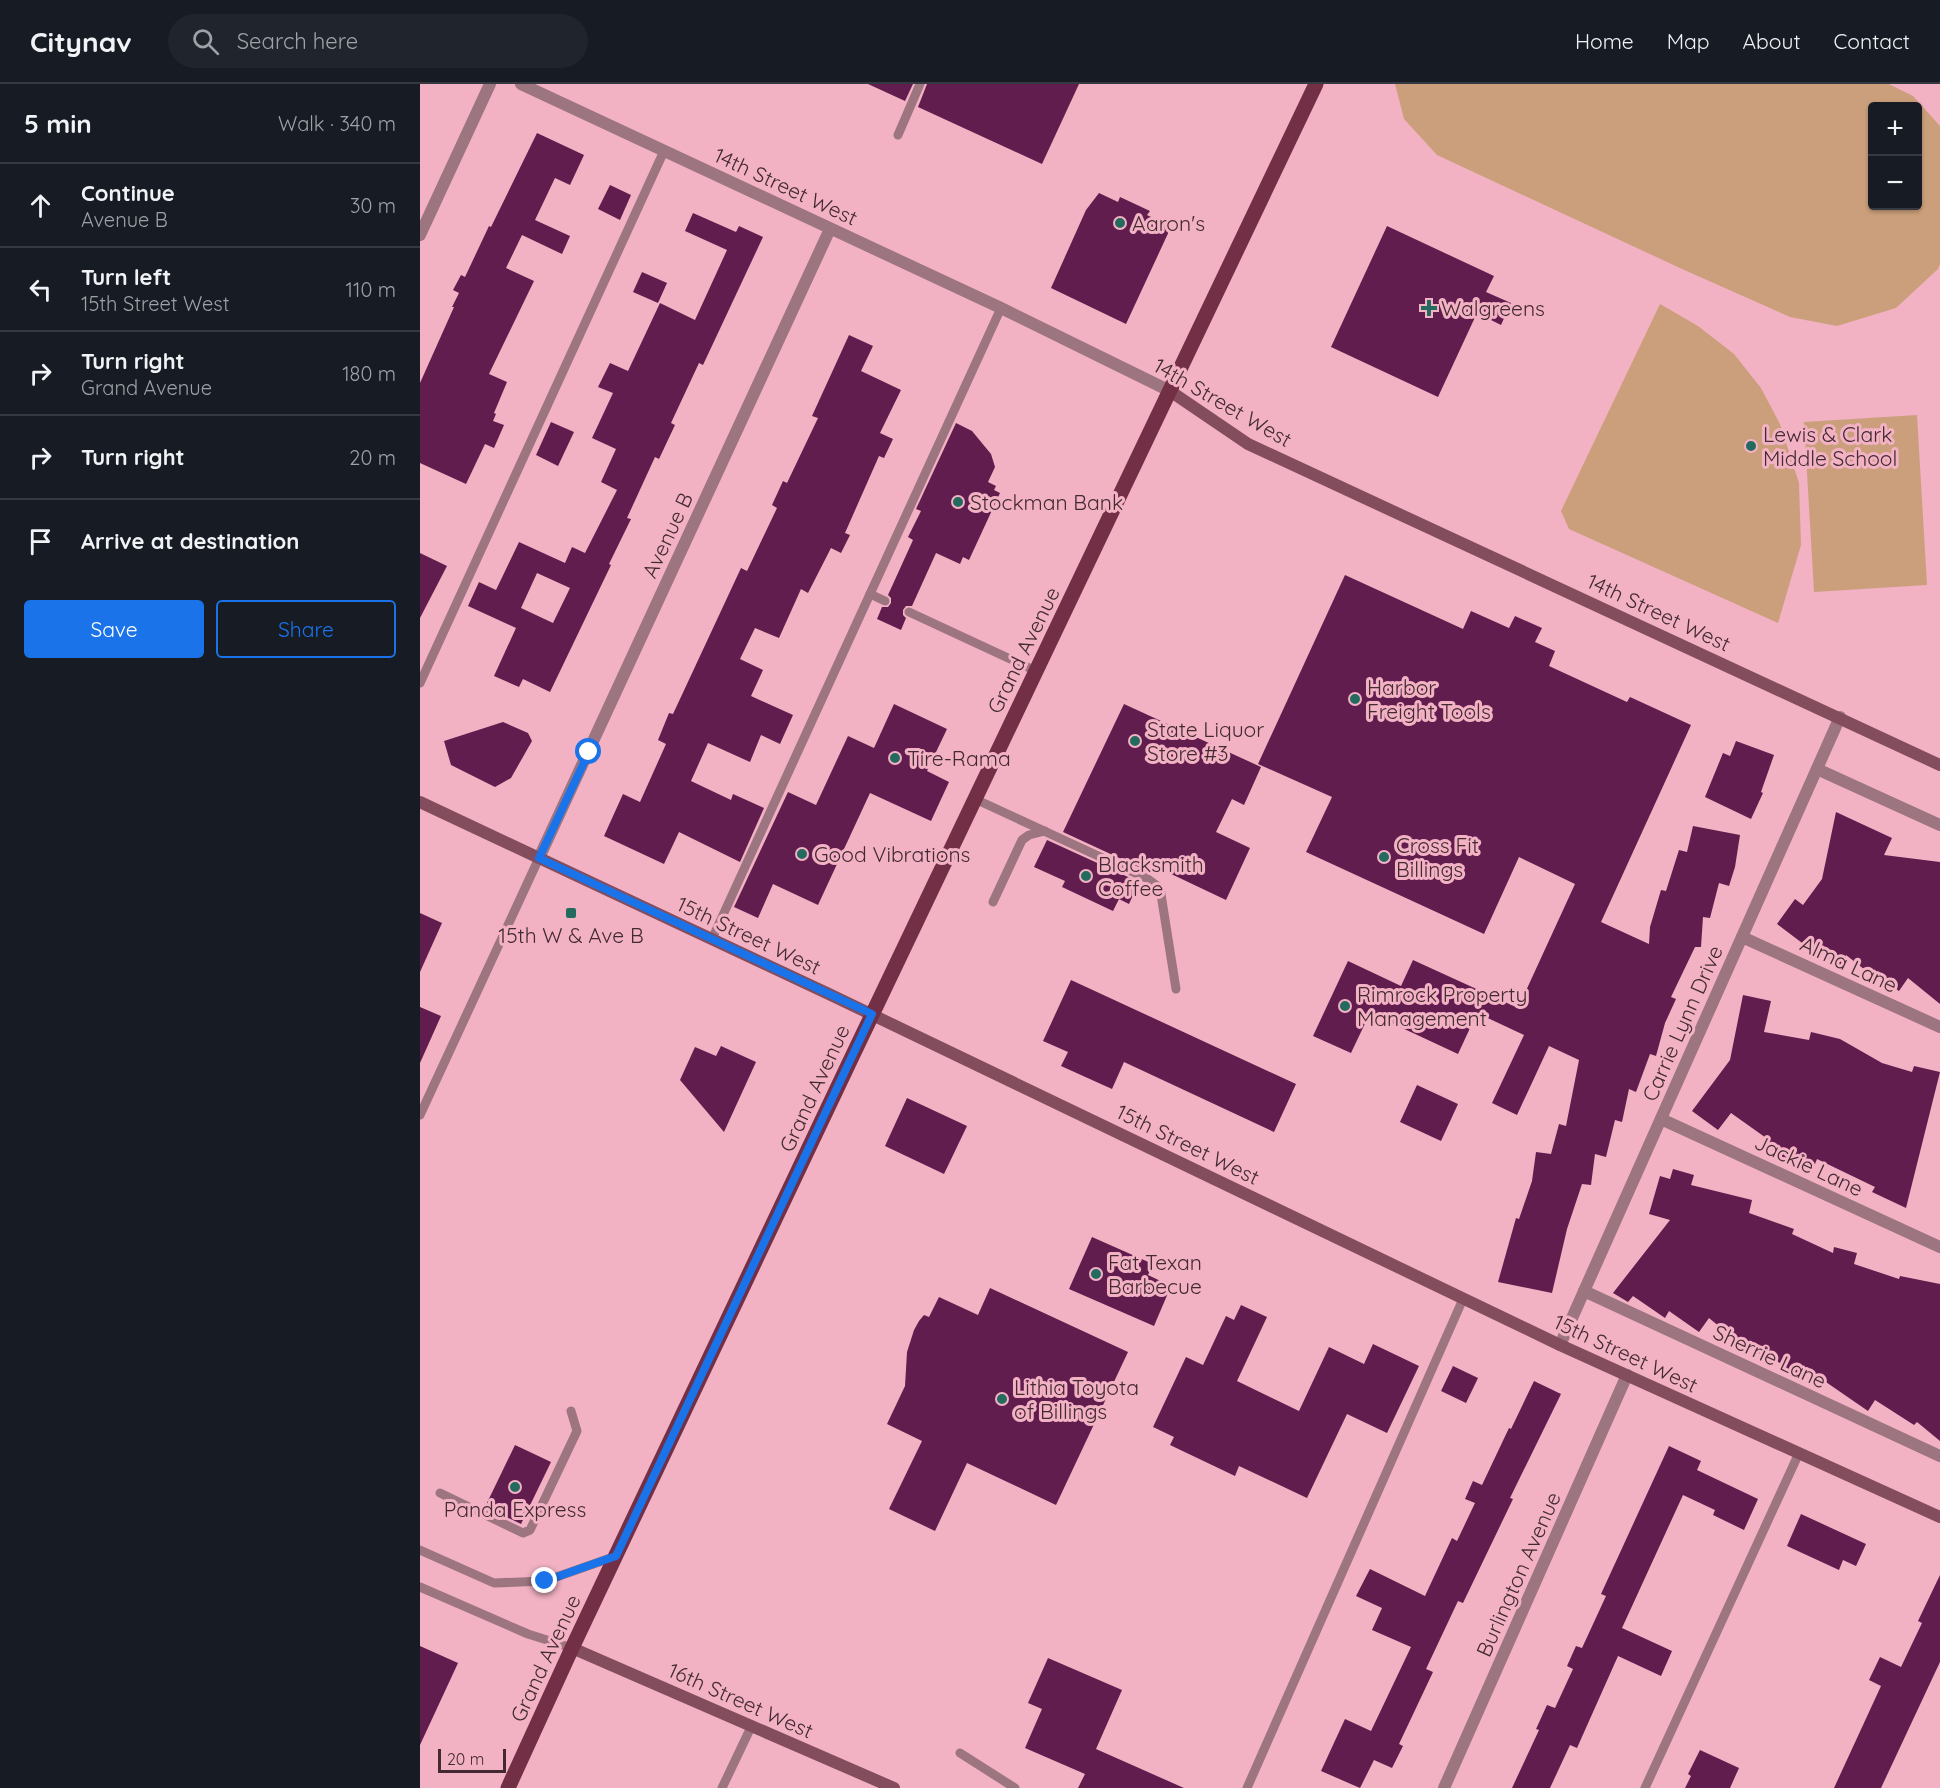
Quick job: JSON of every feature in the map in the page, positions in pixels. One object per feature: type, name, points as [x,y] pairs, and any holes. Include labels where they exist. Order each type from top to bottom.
[{"type":"main road","name":"Grand Avenue","points":[[508,1788],[872,1014],[1317,84]]},
{"type":"street","points":[[420,235],[490,84]]},
{"type":"street","name":"14th Street West","points":[[521,84],[1001,308],[1170,391],[1248,444],[1940,765]]},
{"type":"street","name":"Avenue B","points":[[539,858],[830,229]]},
{"type":"street","name":"Carrie Lynn Drive","points":[[1560,1345],[1840,717]]},
{"type":"street","points":[[1817,769],[1940,825]]},
{"type":"street","name":"15th Street West","points":[[420,802],[872,1014],[1560,1345],[1940,1517]]},
{"type":"street","name":"Alma Lane","points":[[1742,937],[1940,1027]]},
{"type":"street","name":"Jackie Lane","points":[[1661,1119],[1940,1247]]},
{"type":"street","name":"Sherrie Lane","points":[[1584,1291],[1940,1456]]},
{"type":"street","name":"Burlington Avenue","points":[[1444,1788],[1627,1375]]},
{"type":"street","name":"16th Street West","points":[[572,1648],[894,1788]]},
{"type":"lane","points":[[898,135],[920,84]]},
{"type":"lane","points":[[420,683],[664,151]]},
{"type":"lane","points":[[712,939],[1001,308]]},
{"type":"lane","points":[[870,594],[885,601]]},
{"type":"lane","points":[[909,612],[1036,671]]},
{"type":"lane","points":[[975,799],[1148,879],[1160,888],[1176,989]]},
{"type":"lane","points":[[993,902],[1022,840],[1029,835],[1045,831]]},
{"type":"lane","points":[[420,1116],[539,858]]},
{"type":"lane","points":[[1247,1788],[1463,1299]]},
{"type":"lane","points":[[440,1493],[523,1533],[530,1530],[577,1431],[571,1411]]},
{"type":"lane","points":[[1645,1788],[1799,1453]]},
{"type":"lane","points":[[420,1550],[494,1583],[545,1581],[616,1556]]},
{"type":"lane","points":[[420,1587],[528,1634],[572,1648]]},
{"type":"lane","points":[[722,1788],[752,1725]]},
{"type":"lane","points":[[960,1753],[1015,1788]]},
{"type":"shaded area","points":[[1395,84],[1889,84],[1913,96],[1918,102],[1868,102],[1868,210],[1922,210],[1922,106],[1940,126],[1940,264],[1938,269],[1896,308],[1837,326],[1790,317],[1437,155],[1404,119]]},
{"type":"shaded area","points":[[1660,304],[1698,326],[1734,354],[1761,388],[1780,424],[1799,483],[1801,545],[1778,623],[1569,529],[1561,511]]},
{"type":"shaded area","points":[[1917,415],[1927,585],[1814,592],[1804,422]]},
{"type":"building","points":[[868,84],[913,84],[905,101]]},
{"type":"building","points":[[927,84],[1079,84],[1042,164],[918,107]]},
{"type":"building","points":[[537,133],[584,155],[570,185],[555,178],[535,220],[570,236],[562,254],[522,235],[506,268],[534,281],[489,374],[507,382],[493,421],[504,425],[494,448],[485,444],[466,484],[420,463],[420,383],[459,293],[453,290],[461,275],[465,277]]},
{"type":"building","points":[[610,185],[631,195],[620,220],[598,209]]},
{"type":"building","points":[[1099,193],[1118,202],[1120,197],[1150,211],[1147,215],[1171,227],[1126,324],[1051,288],[1086,210]]},
{"type":"building","points":[[693,213],[736,232],[739,226],[763,237],[703,365],[699,363],[671,423],[675,425],[659,459],[655,457],[627,518],[631,519],[609,564],[611,565],[550,692],[523,679],[519,687],[494,676],[516,628],[468,606],[479,582],[496,590],[519,542],[565,563],[572,547],[585,553],[617,490],[601,482],[616,449],[592,438],[613,393],[598,387],[610,363],[628,371],[660,303],[695,320],[727,250],[685,231]],"holes":[[[537,573],[570,588],[553,623],[521,608]]]},
{"type":"building","name":"Walgreens","points":[[1387,226],[1494,276],[1486,292],[1511,303],[1501,325],[1477,313],[1438,397],[1331,347]]},
{"type":"building","points":[[642,272],[667,283],[658,303],[633,292]]},
{"type":"building","points":[[849,335],[873,346],[861,371],[901,390],[880,433],[893,439],[884,458],[879,456],[845,533],[850,535],[841,553],[831,548],[808,593],[801,589],[779,638],[755,628],[740,659],[763,670],[751,696],[793,715],[780,744],[761,735],[750,762],[708,743],[691,781],[731,800],[733,794],[764,808],[740,862],[679,832],[664,864],[604,836],[623,794],[640,802],[666,744],[658,740],[669,713],[673,714],[741,568],[747,571],[777,508],[772,505],[783,481],[787,483],[818,418],[812,416]]},
{"type":"building","points":[[551,422],[574,432],[558,466],[536,455]]},
{"type":"building","points":[[956,423],[972,431],[991,454],[995,467],[988,482],[996,486],[994,490],[1000,493],[969,560],[963,557],[960,564],[936,553],[912,606],[906,606],[903,610],[906,618],[901,630],[877,619],[882,607],[888,607],[891,603],[888,595],[913,540],[908,537],[921,511],[916,509]]},
{"type":"building","points":[[420,553],[447,566],[420,618]]},
{"type":"building","points":[[1345,575],[1463,629],[1471,611],[1509,628],[1515,616],[1542,628],[1535,642],[1555,651],[1549,666],[1627,702],[1630,697],[1691,725],[1601,922],[1649,944],[1650,927],[1661,890],[1666,891],[1679,850],[1687,852],[1693,826],[1740,835],[1735,867],[1729,886],[1719,883],[1710,918],[1703,917],[1701,947],[1695,947],[1671,997],[1676,999],[1665,1023],[1656,1056],[1650,1054],[1636,1092],[1629,1089],[1622,1122],[1615,1120],[1606,1157],[1595,1154],[1591,1185],[1582,1184],[1567,1229],[1552,1293],[1498,1282],[1516,1218],[1519,1219],[1532,1181],[1536,1152],[1551,1154],[1559,1124],[1566,1126],[1579,1060],[1549,1046],[1517,1115],[1492,1103],[1524,1035],[1477,1013],[1458,1054],[1370,1013],[1351,1053],[1313,1036],[1348,961],[1401,986],[1413,960],[1518,1008],[1575,884],[1519,857],[1484,934],[1306,852],[1332,797],[1258,764]]},
{"type":"building","points":[[894,704],[947,729],[927,771],[949,782],[931,821],[870,793],[818,905],[773,884],[758,918],[734,907],[788,792],[816,805],[848,736],[874,748]]},
{"type":"building","points":[[1124,704],[1261,767],[1244,805],[1232,799],[1216,832],[1250,848],[1226,900],[1148,863],[1145,870],[1063,832]]},
{"type":"building","points":[[503,722],[528,733],[532,741],[511,778],[495,787],[451,765],[444,741]]},
{"type":"building","points":[[1736,741],[1774,755],[1761,792],[1763,793],[1751,819],[1705,797],[1723,753],[1730,756]]},
{"type":"building","points":[[1836,812],[1892,838],[1884,855],[1940,862],[1940,1004],[1908,978],[1899,991],[1870,971],[1869,973],[1846,955],[1841,966],[1814,952],[1777,924],[1795,899],[1803,905],[1822,879]]},
{"type":"building","points":[[1047,840],[1139,882],[1129,904],[1119,899],[1113,911],[1062,887],[1065,881],[1034,867]]},
{"type":"building","points":[[420,913],[442,923],[420,972]]},
{"type":"building","points":[[1071,980],[1296,1084],[1274,1132],[1124,1062],[1112,1089],[1061,1066],[1068,1052],[1043,1041]]},
{"type":"building","points":[[1743,995],[1771,1001],[1764,1032],[1809,1040],[1811,1032],[1840,1039],[1882,1063],[1912,1072],[1914,1066],[1940,1072],[1906,1208],[1872,1192],[1875,1187],[1817,1159],[1813,1169],[1788,1158],[1787,1160],[1766,1145],[1769,1140],[1731,1113],[1718,1130],[1692,1111],[1730,1060]]},
{"type":"building","points":[[420,1007],[441,1016],[420,1063]]},
{"type":"building","points":[[721,1046],[756,1062],[724,1132],[680,1080],[695,1047],[716,1056]]},
{"type":"building","points":[[1417,1085],[1458,1104],[1441,1141],[1400,1122]]},
{"type":"building","points":[[907,1098],[967,1126],[944,1174],[885,1146]]},
{"type":"building","points":[[1673,1169],[1694,1175],[1691,1185],[1752,1200],[1749,1213],[1794,1229],[1792,1234],[1833,1253],[1834,1247],[1857,1253],[1854,1264],[1899,1279],[1900,1276],[1940,1284],[1940,1441],[1917,1422],[1914,1425],[1875,1400],[1868,1411],[1807,1369],[1801,1378],[1777,1361],[1774,1364],[1745,1343],[1743,1346],[1709,1318],[1699,1332],[1669,1311],[1665,1318],[1633,1296],[1628,1302],[1613,1293],[1670,1220],[1649,1214],[1660,1176],[1670,1179]]},
{"type":"building","points":[[1092,1237],[1153,1264],[1148,1275],[1171,1286],[1154,1326],[1069,1289]]},
{"type":"building","name":"Lithia Toyota of Billings","points":[[990,1288],[1128,1352],[1056,1505],[967,1463],[935,1531],[889,1509],[922,1441],[887,1424],[905,1386],[907,1352],[919,1321],[924,1315],[929,1317],[939,1297],[978,1315]]},
{"type":"building","points":[[1241,1305],[1267,1317],[1237,1381],[1299,1411],[1329,1347],[1364,1364],[1373,1344],[1419,1366],[1387,1433],[1347,1414],[1307,1498],[1239,1466],[1235,1476],[1170,1445],[1174,1437],[1153,1427],[1186,1357],[1203,1365],[1226,1316],[1234,1320]]},
{"type":"building","points":[[1453,1366],[1478,1378],[1466,1403],[1441,1391]]},
{"type":"building","points":[[1534,1381],[1561,1394],[1510,1498],[1513,1499],[1463,1603],[1458,1601],[1426,1669],[1433,1672],[1399,1744],[1403,1746],[1392,1768],[1374,1760],[1360,1788],[1321,1771],[1345,1719],[1371,1731],[1411,1647],[1372,1630],[1382,1608],[1356,1596],[1370,1569],[1425,1596],[1452,1538],[1457,1541],[1475,1503],[1465,1499],[1473,1481],[1482,1485]]},
{"type":"building","points":[[515,1445],[551,1462],[521,1524],[485,1507]]},
{"type":"building","points":[[1669,1446],[1701,1461],[1697,1470],[1758,1499],[1744,1530],[1713,1515],[1715,1510],[1683,1495],[1622,1628],[1672,1651],[1661,1676],[1618,1656],[1577,1748],[1570,1745],[1550,1788],[1512,1788],[1539,1730],[1536,1729],[1547,1705],[1555,1708],[1573,1669],[1567,1666],[1576,1646],[1582,1648],[1606,1596],[1601,1594]]},
{"type":"building","points":[[1801,1514],[1866,1544],[1856,1566],[1843,1560],[1839,1570],[1787,1546]]},
{"type":"building","points":[[1940,1575],[1940,1662],[1881,1788],[1834,1788],[1881,1686],[1869,1680],[1880,1657],[1901,1667],[1922,1623],[1918,1621]]},
{"type":"building","points":[[420,1646],[458,1663],[420,1745]]},
{"type":"building","points":[[1048,1658],[1122,1690],[1096,1749],[1184,1788],[1078,1788],[1085,1774],[1025,1748],[1042,1709],[1028,1703]]},
{"type":"building","points":[[1700,1750],[1739,1768],[1730,1788],[1685,1788],[1691,1776],[1688,1774]]},
{"type":"place","name":"Aaron's","points":[[1120,223]]},
{"type":"place","name":"Walgreens","points":[[1429,308]]},
{"type":"place","name":"Lewis & Clark Middle School","points":[[1751,446]]},
{"type":"place","name":"Stockman Bank","points":[[958,502]]},
{"type":"place","name":"Harbor Freight Tools","points":[[1355,699]]},
{"type":"place","name":"State Liquor Store #3","points":[[1135,741]]},
{"type":"place","name":"Tire-Rama","points":[[895,758]]},
{"type":"place","name":"Good Vibrations","points":[[802,854]]},
{"type":"place","name":"Cross Fit Billings","points":[[1384,857]]},
{"type":"place","name":"Blacksmith Coffee","points":[[1086,876]]},
{"type":"place","name":"15th W & Ave B","points":[[571,913]]},
{"type":"place","name":"Rimrock Property Management","points":[[1345,1006]]},
{"type":"place","name":"Fat Texan Barbecue","points":[[1096,1274]]},
{"type":"place","name":"Lithia Toyota of Billings","points":[[1002,1399]]},
{"type":"place","name":"Panda Express","points":[[515,1487]]},
{"type":"route","points":[[545,1581],[616,1556],[872,1014],[539,858],[589,752]]}]
